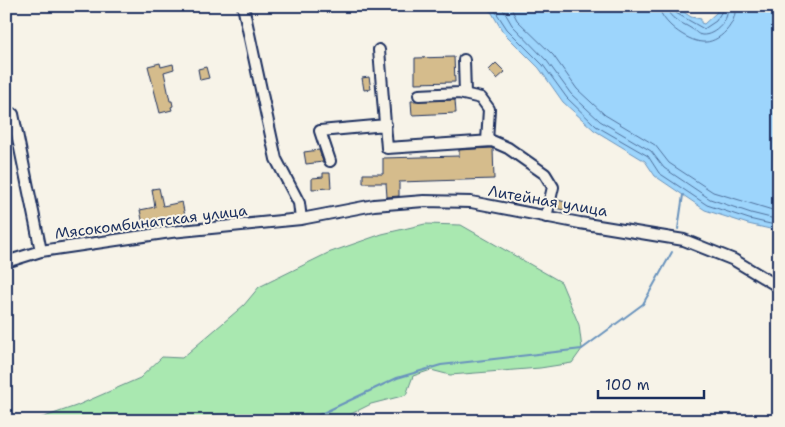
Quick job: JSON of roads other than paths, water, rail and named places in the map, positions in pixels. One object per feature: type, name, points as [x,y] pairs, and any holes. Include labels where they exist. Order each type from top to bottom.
[{"type":"street","points":[[243,6],[276,159],[299,203],[302,219]]},
{"type":"street","points":[[379,50],[388,148],[487,141],[508,148],[545,174],[553,187],[546,217]]},
{"type":"street","points":[[464,60],[465,94]]},
{"type":"street","points":[[419,95],[465,94],[481,98],[489,109],[487,141]]},
{"type":"street","points":[[6,116],[13,114],[41,251]]},
{"type":"street","points":[[330,161],[320,131],[386,125]]},
{"type":"street","name":"Литейная улица","points":[[302,219],[374,205],[424,201],[471,202],[546,217],[684,240],[734,260],[779,287]]},
{"type":"street","name":"Мясокомбинатская улица","points":[[6,262],[41,251],[171,232],[302,219]]},
{"type":"water","points":[[484,6],[675,6],[691,17],[701,19],[701,23],[704,24],[717,12],[715,6],[779,6],[779,231],[748,224],[705,210],[655,176],[645,161],[594,130],[563,102],[539,68],[503,32],[492,13]]},
{"type":"waterway","points":[[678,229],[683,195]]},
{"type":"waterway","points":[[306,421],[397,378],[441,365],[582,349],[643,304],[672,252]]}]
